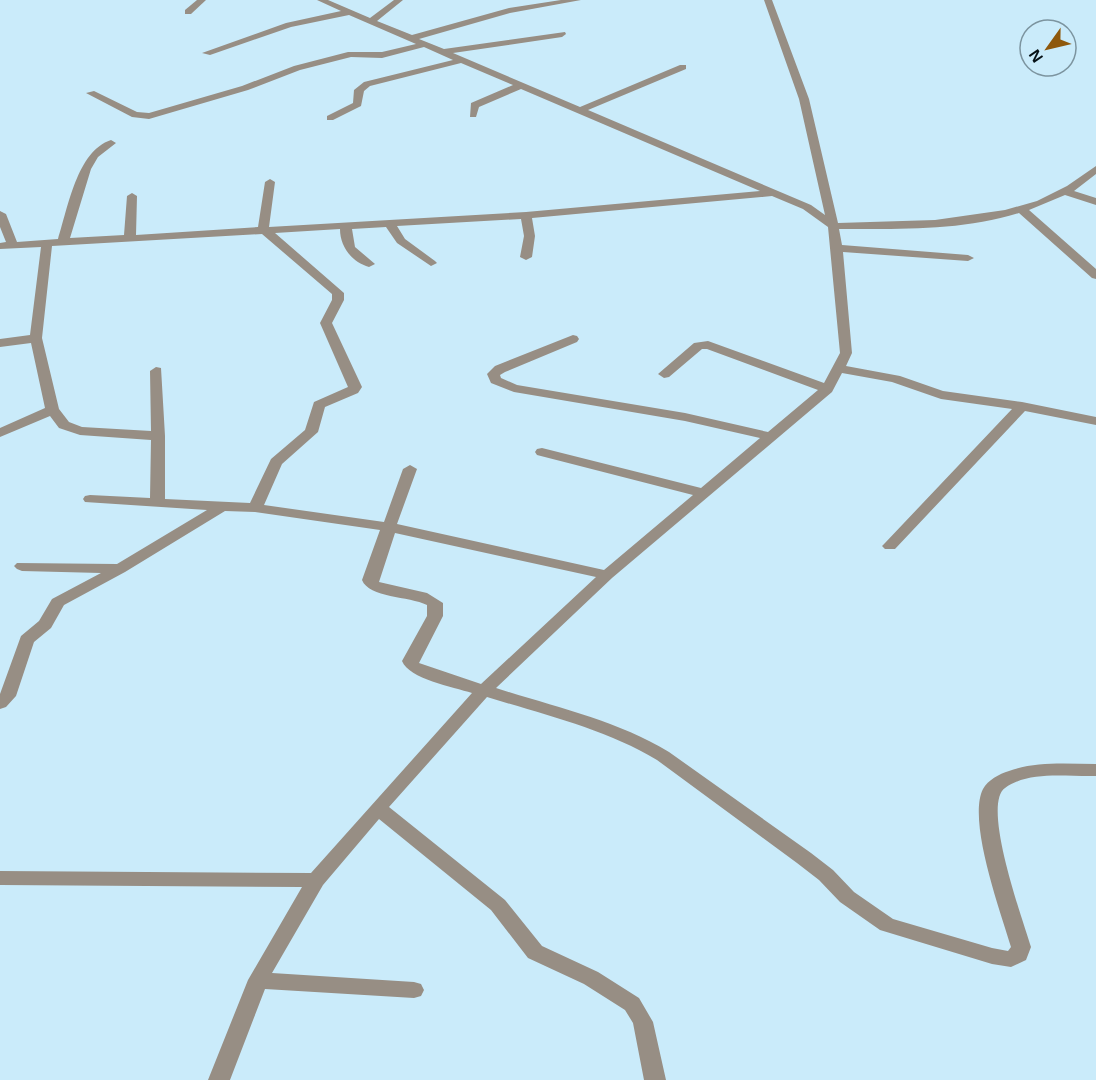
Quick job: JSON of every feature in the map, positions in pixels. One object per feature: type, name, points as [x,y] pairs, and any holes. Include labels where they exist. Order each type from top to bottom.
[{"type":"street","points":[[188,12],[202,0]]},
{"type":"street","points":[[321,0],[807,207],[833,226],[903,226],[974,220],[1022,210],[1066,192],[1096,169]]},
{"type":"street","points":[[371,21],[399,0]]},
{"type":"street","points":[[412,38],[509,11],[577,0]]},
{"type":"street","points":[[219,1080],[258,980],[289,924],[316,880],[378,808],[484,690],[607,575],[827,389],[846,353],[833,226],[804,99],[768,0]]},
{"type":"street","points":[[207,53],[289,25],[350,12]]},
{"type":"street","points":[[443,51],[487,47],[562,34]]},
{"type":"street","points":[[90,93],[135,115],[149,116],[245,88],[297,68],[351,54],[387,54],[427,44]]},
{"type":"street","points":[[330,118],[358,104],[359,90],[367,84],[462,60]]},
{"type":"street","points":[[580,110],[683,67]]},
{"type":"street","points":[[473,114],[474,105],[522,85]]},
{"type":"street","points":[[63,242],[86,169],[94,155],[111,143]]},
{"type":"street","points":[[263,230],[270,182]]},
{"type":"street","points":[[1066,192],[1096,202]]},
{"type":"street","points":[[0,246],[526,215],[775,193]]},
{"type":"street","points":[[130,238],[132,196]]},
{"type":"street","points":[[1022,210],[1096,275]]},
{"type":"street","points":[[0,214],[13,245]]},
{"type":"street","points":[[526,215],[531,230],[531,242],[526,257]]},
{"type":"street","points":[[389,223],[401,241],[432,263]]},
{"type":"street","points":[[346,226],[346,242],[369,264]]},
{"type":"street","points":[[255,508],[276,462],[311,432],[319,405],[355,387],[326,323],[338,300],[338,293],[263,230]]},
{"type":"street","points":[[47,243],[36,339],[52,410],[64,425],[80,431],[158,436]]},
{"type":"street","points":[[837,248],[968,258]]},
{"type":"street","points":[[0,343],[36,339]]},
{"type":"street","points":[[573,339],[493,374],[496,380],[514,388],[685,417],[773,437]]},
{"type":"street","points":[[664,374],[698,346],[708,345],[827,389]]},
{"type":"street","points":[[838,368],[895,379],[941,395],[1022,406],[1096,421]]},
{"type":"street","points":[[156,371],[158,436],[156,496],[159,501]]},
{"type":"street","points":[[890,546],[1022,406]]},
{"type":"street","points":[[0,433],[52,410]]},
{"type":"street","points":[[542,452],[704,493]]},
{"type":"street","points":[[410,469],[370,580],[372,585],[378,588],[421,596],[435,603],[435,616],[410,661],[412,666],[418,670],[617,732],[641,743],[663,756],[804,858],[826,875],[847,897],[887,925],[992,956],[1011,959],[1019,954],[1021,946],[988,831],[987,804],[991,791],[1003,781],[1019,774],[1096,770]]},
{"type":"street","points":[[90,499],[255,508],[389,527],[607,575]]},
{"type":"street","points":[[0,703],[8,696],[27,640],[45,624],[58,602],[120,569],[223,506]]},
{"type":"street","points":[[22,566],[120,569]]},
{"type":"street","points":[[378,808],[498,905],[535,952],[591,978],[632,1004],[639,1012],[643,1022],[655,1080]]},
{"type":"street","points":[[0,878],[316,880]]},
{"type":"street","points":[[258,980],[414,990]]}]
